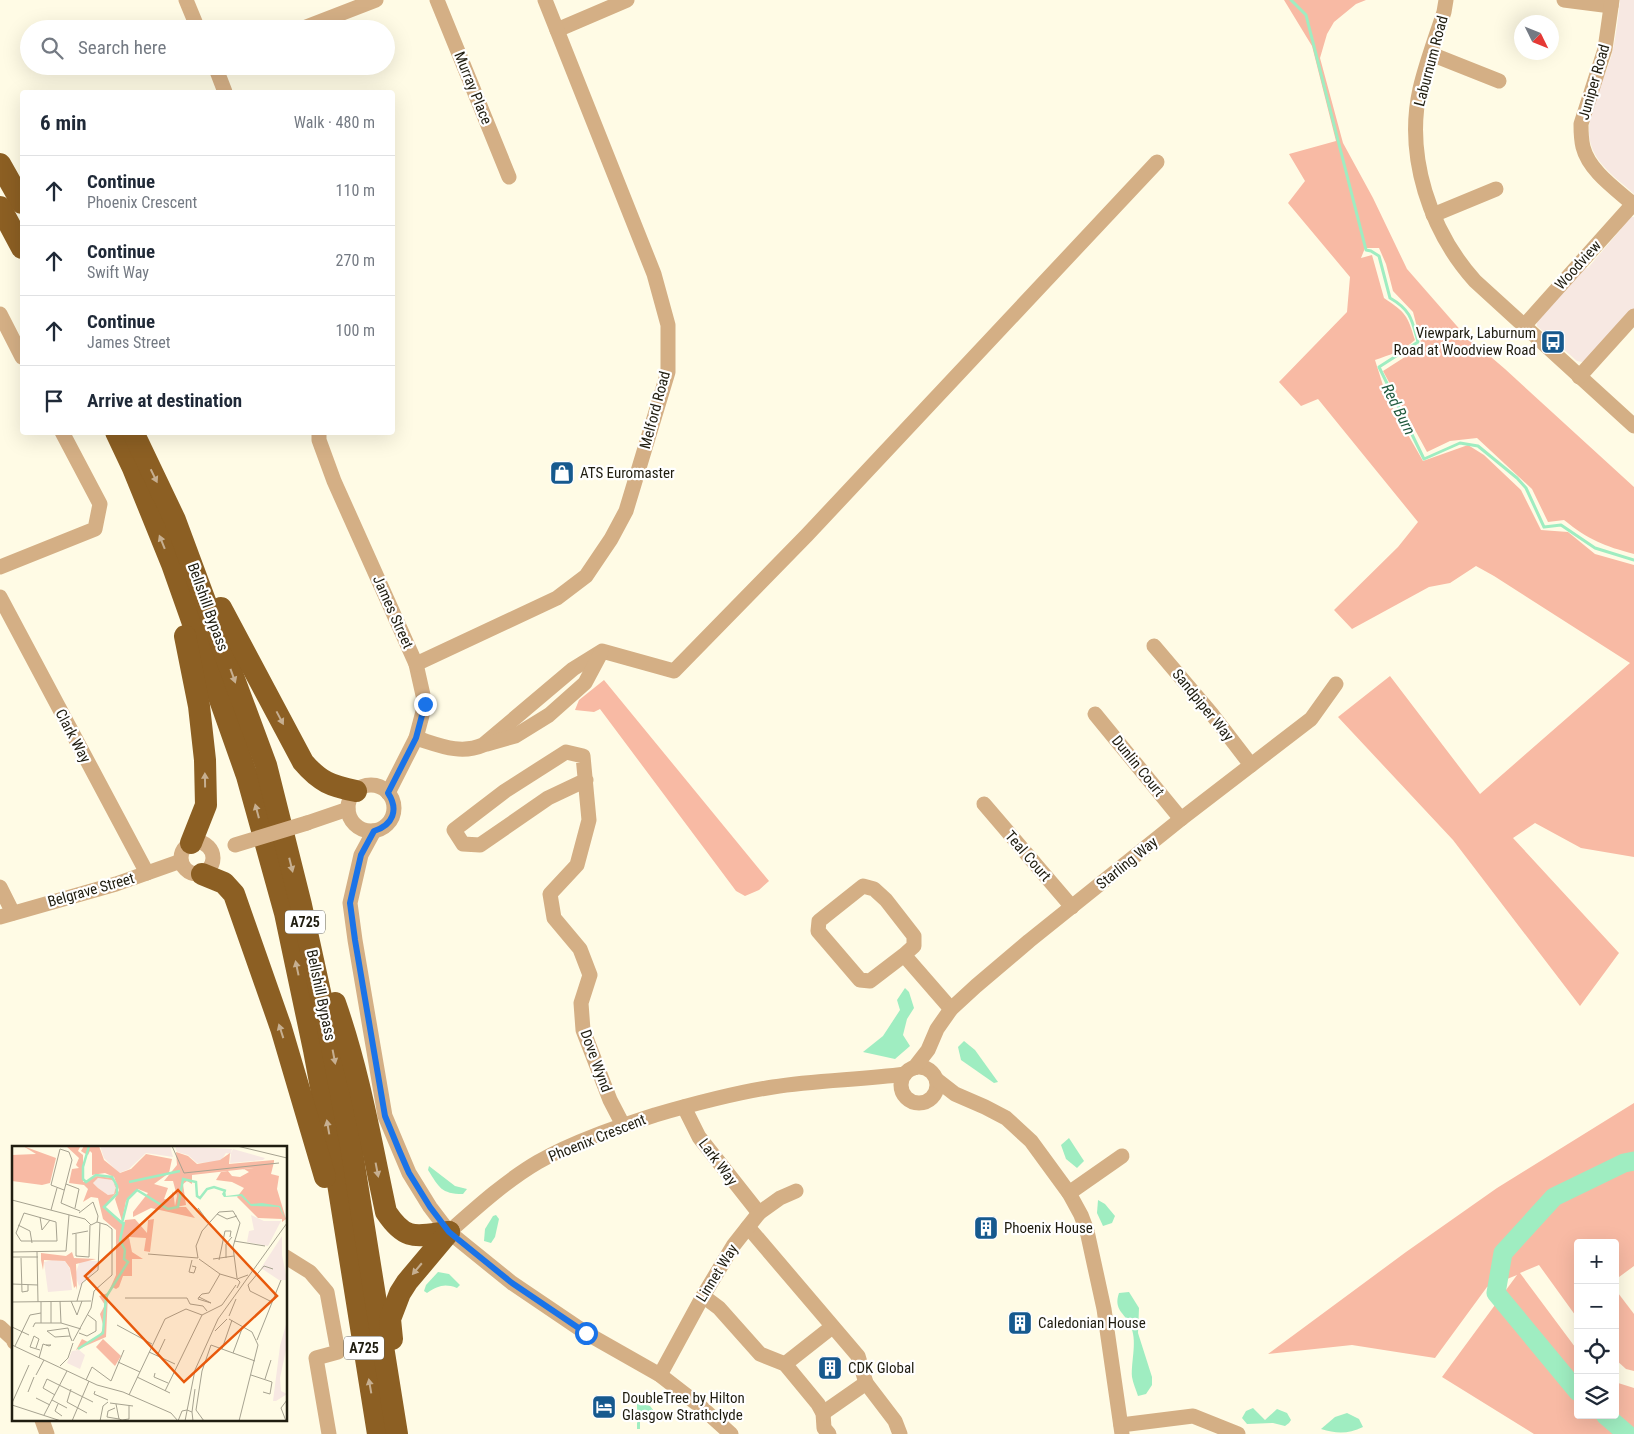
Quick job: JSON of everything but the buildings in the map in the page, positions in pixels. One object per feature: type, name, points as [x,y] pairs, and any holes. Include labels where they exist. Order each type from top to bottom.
[{"type":"highway","points":[[0,158],[8,204]]},
{"type":"highway","points":[[0,164],[8,204],[20,242]]},
{"type":"highway","name":"Bellshill Bypass","points":[[117,435],[172,564],[248,776],[285,913],[314,1050],[378,1434]]},
{"type":"highway","name":"Bellshill Bypass","points":[[134,435],[175,520],[266,764],[301,905],[332,1047],[351,1146],[399,1434]]},
{"type":"highway","points":[[175,520],[303,762],[315,775],[352,800]]},
{"type":"highway","points":[[172,564],[199,706],[205,760],[206,805],[186,852]]},
{"type":"highway","points":[[202,874],[224,882],[234,894],[281,1028],[350,1262]]},
{"type":"highway","points":[[301,905],[344,1027],[363,1101],[386,1212],[396,1227],[404,1233],[416,1235],[449,1232]]},
{"type":"highway","points":[[399,1434],[390,1319],[407,1282],[449,1232]]},
{"type":"street","points":[[186,0],[194,20]]},
{"type":"street","points":[[324,20],[376,0]]},
{"type":"street","name":"Murray Place","points":[[437,0],[509,177]]},
{"type":"street","name":"Melford Road","points":[[416,664],[557,598],[586,576],[611,539],[626,511],[668,372],[668,325],[654,274],[545,0]]},
{"type":"street","points":[[557,30],[627,0]]},
{"type":"street","name":"Laburnum Road","points":[[1446,0],[1420,90],[1416,120],[1416,150],[1420,173],[1433,215],[1462,268],[1474,281],[1634,426]]},
{"type":"street","points":[[1564,0],[1612,3]]},
{"type":"street","name":"Juniper Road","points":[[1612,3],[1605,49],[1581,124],[1581,136],[1588,160],[1596,170],[1633,204]]},
{"type":"street","points":[[1430,54],[1499,80]]},
{"type":"street","points":[[218,75],[224,90]]},
{"type":"street","points":[[416,738],[449,749],[473,749],[483,745],[572,669],[602,651],[674,671],[807,535],[1157,162]]},
{"type":"street","points":[[1433,215],[1496,189]]},
{"type":"street","name":"Woodview","points":[[1523,327],[1633,204]]},
{"type":"street","points":[[0,314],[20,353]]},
{"type":"street","points":[[1579,377],[1634,316]]},
{"type":"street","points":[[0,566],[95,529],[100,504],[64,435]]},
{"type":"street","name":"James Street","points":[[319,435],[319,440],[334,480],[416,664],[425,704],[416,738],[388,793]]},
{"type":"street","name":"Clark Way","points":[[0,598],[147,873]]},
{"type":"street","name":"Sandpiper Way","points":[[1154,646],[1210,713],[1250,765]]},
{"type":"street","name":"Starling Way","points":[[909,1071],[928,1050],[937,1029],[951,1009],[999,966],[1181,819],[1311,719],[1336,684]]},
{"type":"street","name":"Dunlin Court","points":[[1095,714],[1181,819]]},
{"type":"street","name":"Dove Wynd","points":[[586,780],[548,798],[480,845],[463,844],[454,830],[505,791],[566,752],[583,756],[586,780],[589,820],[577,865],[550,894],[554,918],[580,949],[590,975],[581,1003],[584,1030],[610,1100],[622,1125]]},
{"type":"street","points":[[212,854],[307,823],[352,800],[363,787],[374,786],[382,788],[388,793],[394,808],[393,816],[382,829],[366,831],[356,826],[351,819],[352,800]]},
{"type":"street","name":"Teal Court","points":[[984,804],[1072,907]]},
{"type":"street","points":[[374,831],[361,855],[350,903],[356,950],[385,1116],[409,1173],[430,1207],[449,1232],[512,1283],[578,1328],[660,1375],[682,1391],[731,1434]]},
{"type":"street","points":[[196,842],[206,845],[213,858],[210,868],[202,874],[188,872],[182,866],[186,852],[196,842]]},
{"type":"street","name":"Belgrave Street","points":[[7,915],[116,884],[147,873],[186,852]]},
{"type":"street","points":[[863,886],[874,889],[886,900],[914,936],[914,946],[904,955],[870,982],[860,980],[818,931],[819,921],[863,886]]},
{"type":"street","points":[[0,887],[7,915]]},
{"type":"street","points":[[904,955],[951,1009]]},
{"type":"street","name":"Starling Way","points":[[928,1050],[934,1082]]},
{"type":"street","points":[[934,1082],[925,1101],[920,1102],[909,1099],[903,1090],[902,1079],[909,1071],[923,1067],[934,1082],[1006,1118],[1030,1141],[1069,1193],[1081,1215],[1087,1231],[1104,1309],[1122,1429],[1194,1416],[1238,1434]]},
{"type":"street","name":"Phoenix Crescent","points":[[449,1232],[484,1201],[538,1162],[575,1144],[622,1125],[684,1107],[770,1087],[874,1078],[909,1071]]},
{"type":"street","name":"Phoenix Crescent","points":[[874,1078],[903,1090]]},
{"type":"street","name":"Lark Way","points":[[684,1107],[699,1137],[759,1213]]},
{"type":"street","points":[[1069,1193],[1122,1156]]},
{"type":"street","name":"Linnet Way","points":[[660,1375],[702,1296],[729,1252],[759,1213],[780,1198],[796,1191]]},
{"type":"street","points":[[748,1227],[858,1356],[866,1383],[895,1421],[900,1434]]},
{"type":"street","points":[[288,1258],[310,1272],[327,1292],[338,1352],[316,1358],[329,1434]]},
{"type":"street","points":[[702,1296],[719,1308],[760,1354],[785,1364],[818,1404],[823,1413],[824,1428],[828,1434]]},
{"type":"street","points":[[0,1327],[12,1339]]},
{"type":"street","points":[[785,1364],[832,1327]]},
{"type":"street","points":[[823,1413],[866,1383]]},
{"type":"shaded area","points":[[1284,0],[1366,0],[1356,4],[1334,22],[1327,34],[1320,58],[1343,143],[1373,198],[1407,269],[1463,333],[1634,487],[1634,554],[1597,542],[1564,520],[1548,522],[1532,489],[1477,438],[1450,441],[1427,452],[1383,371],[1422,346],[1413,312],[1393,291],[1386,264],[1379,248],[1365,248],[1361,258],[1372,255],[1384,298],[1405,315],[1415,340],[1401,350],[1375,360],[1387,398],[1423,461],[1468,445],[1484,455],[1521,490],[1541,530],[1568,532],[1595,554],[1634,565],[1634,857],[1581,848],[1535,823],[1513,838],[1619,953],[1580,1006],[1453,840],[1338,717],[1390,676],[1480,794],[1630,663],[1476,566],[1450,583],[1429,587],[1352,629],[1334,610],[1398,547],[1418,522],[1318,399],[1301,406],[1279,382],[1347,312],[1350,277],[1288,203],[1305,181],[1289,154],[1336,141],[1312,46]]},
{"type":"shaded area","points":[[1620,0],[1634,0],[1634,194],[1596,156],[1589,132],[1593,106],[1613,50]]},
{"type":"shaded area","points":[[1630,217],[1634,217],[1634,309],[1587,361],[1577,361],[1537,326],[1537,322],[1581,269],[1588,268],[1621,229],[1621,224]]},
{"type":"shaded area","points":[[604,680],[769,881],[759,890],[745,896],[736,891],[600,709],[594,712],[575,710],[579,700]]},
{"type":"shaded area","points":[[905,988],[909,992],[914,1008],[907,1019],[903,1035],[910,1046],[895,1059],[863,1052],[883,1036],[900,1010],[897,1000]]},
{"type":"shaded area","points":[[964,1041],[975,1050],[998,1082],[994,1083],[961,1060],[958,1047]]},
{"type":"shaded area","points":[[1634,1103],[1634,1266],[1619,1277],[1619,1239],[1574,1239],[1574,1313],[1539,1265],[1520,1273],[1574,1346],[1574,1419],[1619,1419],[1619,1383],[1634,1388],[1634,1434],[1534,1434],[1442,1377],[1517,1275],[1487,1287],[1435,1358],[1352,1345],[1268,1354],[1406,1252],[1497,1188]]},
{"type":"shaded area","points":[[1069,1138],[1084,1161],[1077,1168],[1066,1159],[1061,1145]]},
{"type":"shaded area","points":[[429,1166],[455,1186],[467,1189],[463,1194],[445,1191],[438,1185],[428,1170]]},
{"type":"shaded area","points":[[1098,1200],[1105,1204],[1115,1216],[1112,1223],[1103,1226],[1097,1213]]},
{"type":"shaded area","points":[[496,1215],[499,1219],[495,1237],[491,1243],[484,1241],[485,1229],[493,1216]]},
{"type":"shaded area","points":[[438,1272],[449,1274],[460,1285],[457,1288],[441,1286],[427,1293],[424,1291],[426,1285]]},
{"type":"shaded area","points":[[1129,1292],[1139,1308],[1138,1333],[1152,1377],[1152,1385],[1146,1394],[1138,1396],[1132,1377],[1134,1337],[1128,1321],[1120,1311],[1117,1303],[1119,1293]]},
{"type":"shaded area","points":[[1619,1294],[1634,1314],[1634,1371],[1626,1369],[1619,1363]]},
{"type":"shaded area","points":[[637,1402],[650,1406],[654,1411],[640,1415],[640,1429],[637,1429]]},
{"type":"shaded area","points":[[1253,1408],[1265,1420],[1277,1409],[1287,1413],[1291,1420],[1285,1426],[1273,1423],[1247,1424],[1242,1418],[1246,1411]]},
{"type":"shaded area","points":[[1347,1413],[1359,1419],[1363,1427],[1342,1433],[1321,1429],[1335,1417]]},
{"type":"waterway","name":"Red Burn","points":[[1291,0],[1306,15],[1366,250],[1379,256],[1390,298],[1407,311],[1414,328],[1418,342],[1379,367],[1424,459],[1460,443],[1478,446],[1517,478],[1526,488],[1544,527],[1561,525],[1595,548],[1634,560]]},
{"type":"waterway","points":[[1574,1387],[1496,1293],[1503,1253],[1554,1197],[1624,1163],[1634,1161]]},
{"type":"waterway","points":[[1610,1419],[1627,1434]]},
{"type":"place","name":"Viewpark, Laburnum Road at Woodview Road","points":[[1553,342]]},
{"type":"place","name":"ATS Euromaster","points":[[562,473]]},
{"type":"place","name":"Phoenix House","points":[[986,1228]]},
{"type":"place","name":"Caledonian House","points":[[1020,1323]]},
{"type":"place","name":"CDK Global","points":[[830,1368]]},
{"type":"place","name":"DoubleTree by Hilton Glasgow Strathclyde","points":[[604,1407]]},
{"type":"route","points":[[425,704],[416,738],[388,793],[394,808],[393,816],[382,829],[374,831],[361,855],[350,903],[369,1028],[385,1116],[409,1173],[430,1207],[449,1232],[512,1283],[586,1333]]}]
